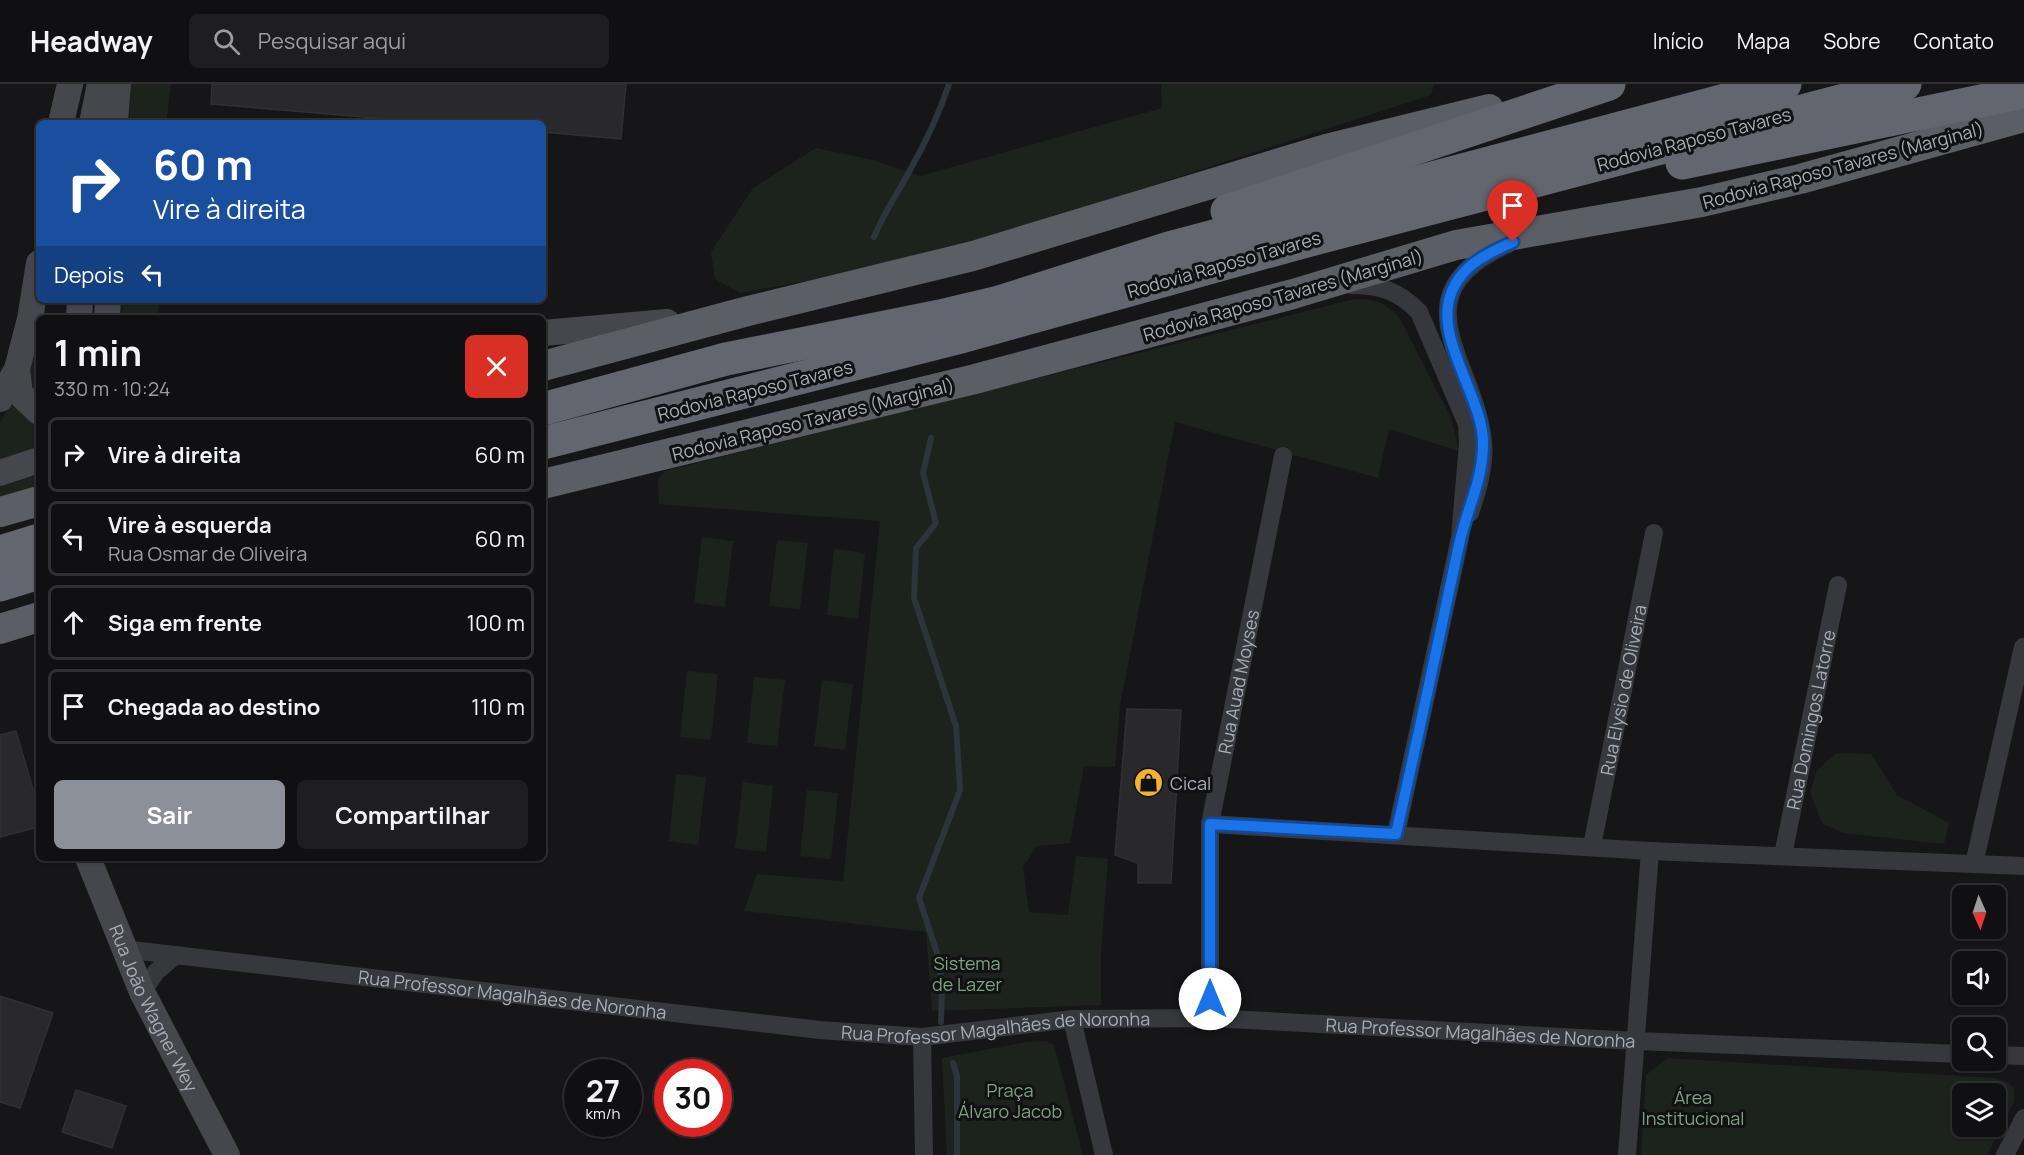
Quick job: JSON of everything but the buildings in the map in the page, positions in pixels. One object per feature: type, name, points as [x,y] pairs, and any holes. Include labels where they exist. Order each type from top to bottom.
[{"type":"highway","points":[[546,365],[748,311],[973,256],[1326,149],[1582,84]]},
{"type":"highway","points":[[940,316],[995,288],[1609,84]]},
{"type":"highway","name":"Rodovia Raposo Tavares","points":[[546,408],[726,359],[999,302],[1169,248],[1785,84]]},
{"type":"highway","name":"Rodovia Raposo Tavares","points":[[546,442],[957,338],[1444,204],[1905,84]]},
{"type":"highway","points":[[1444,204],[1714,157],[2024,92]]},
{"type":"highway","name":"Rodovia Raposo Tavares (Marginal)","points":[[546,483],[975,379],[1293,294],[1456,245],[1531,234],[1595,219],[1734,195],[2024,117]]},
{"type":"highway","points":[[0,512],[36,502]]},
{"type":"highway","points":[[0,552],[36,541]]},
{"type":"highway","points":[[0,585],[36,574]]},
{"type":"highway","points":[[0,629],[36,618]]},
{"type":"main road","points":[[62,120],[70,84]]},
{"type":"main road","points":[[93,120],[100,84]]},
{"type":"main road","points":[[115,120],[118,84]]},
{"type":"main road","points":[[0,399],[17,369],[30,319],[36,282]]},
{"type":"main road","points":[[546,333],[626,327],[748,311]]},
{"type":"main road","points":[[17,369],[20,394],[36,409]]},
{"type":"main road","points":[[0,473],[36,461]]},
{"type":"main road","name":"Rua João Wagner Wey","points":[[89,861],[123,950],[142,992],[227,1155]]},
{"type":"street","points":[[1396,834],[1461,538],[1473,504],[1484,443],[1453,344],[1448,322],[1448,302],[1456,280],[1468,267],[1495,250],[1531,234]]},
{"type":"street","points":[[1293,294],[1350,285],[1373,285],[1392,290],[1408,300],[1419,312],[1467,424],[1468,443],[1461,538]]},
{"type":"street","name":"Rua Auad Moyses","points":[[1210,1018],[1210,824],[1283,456]]},
{"type":"street","name":"Rua Elysio de Oliveira","points":[[1592,846],[1654,533]]},
{"type":"street","name":"Rua Domingos Latorre","points":[[1783,855],[1838,585]]},
{"type":"street","points":[[1974,864],[2023,647]]},
{"type":"street","points":[[1210,824],[1650,851],[2024,866]]},
{"type":"street","points":[[1627,1155],[1650,851]]},
{"type":"street","name":"Rua Professor Magalhães de Noronha","points":[[123,950],[820,1030],[922,1037],[1072,1019],[1210,1018],[1637,1041],[1952,1054]]},
{"type":"street","points":[[142,992],[156,972],[176,955]]},
{"type":"street","points":[[1072,1019],[1104,1155]]},
{"type":"street","points":[[922,1037],[924,1155]]},
{"type":"street","points":[[2006,1055],[2024,1056]]},
{"type":"street","points":[[2005,1155],[2024,1118]]},
{"type":"green space","points":[[131,84],[171,84],[166,120],[129,120]]},
{"type":"green space","points":[[1161,84],[1434,84],[1431,95],[1015,230],[819,279],[740,293],[715,279],[711,252],[753,188],[816,148],[873,160],[920,176],[1162,108]]},
{"type":"green space","name":"Sistema de Lazer","points":[[1355,299],[1379,302],[1399,317],[1451,418],[1459,451],[1389,429],[1378,478],[1175,422],[1120,706],[1115,767],[1084,766],[1070,843],[1037,846],[1023,867],[1029,912],[1068,915],[1076,856],[1108,859],[1101,953],[1101,1005],[932,1011],[926,932],[744,911],[757,874],[843,881],[880,521],[659,504],[658,479],[665,471]]},
{"type":"green space","points":[[123,303],[159,305],[158,315],[122,315]]},
{"type":"green space","points":[[36,348],[36,397],[30,377]]},
{"type":"green space","points":[[13,400],[36,419],[36,447],[0,460],[0,423]]},
{"type":"green space","points":[[36,475],[36,487],[0,497],[0,487]]},
{"type":"green space","points":[[702,537],[733,541],[725,607],[694,603]]},
{"type":"green space","points":[[777,540],[808,543],[800,609],[769,606]]},
{"type":"green space","points":[[834,549],[865,553],[858,619],[827,615]]},
{"type":"green space","points":[[687,671],[718,674],[711,740],[680,737]]},
{"type":"green space","points":[[754,677],[785,680],[777,746],[747,743]]},
{"type":"green space","points":[[822,680],[853,684],[845,750],[814,746]]},
{"type":"green space","points":[[1836,753],[1871,754],[1897,795],[1949,823],[1944,844],[1843,833],[1822,823],[1810,792],[1817,771]]},
{"type":"green space","points":[[676,774],[706,777],[698,845],[669,841]]},
{"type":"green space","points":[[743,782],[773,786],[766,852],[735,848]]},
{"type":"green space","points":[[807,790],[838,793],[831,859],[800,856]]},
{"type":"green space","name":"Praça Álvaro Jacob","points":[[1046,1041],[1054,1045],[1083,1155],[947,1155],[942,1058],[1027,1042]]},
{"type":"green space","name":"Área Institucional","points":[[1667,1058],[1994,1078],[2007,1082],[2014,1089],[2014,1101],[2006,1117],[2006,1083],[1952,1083],[1952,1137],[1996,1137],[1987,1155],[1641,1155],[1646,1075]]},
{"type":"waterway","points":[[874,237],[927,138],[949,84]]},
{"type":"waterway","points":[[931,438],[923,473],[936,523],[916,548],[914,598],[956,726],[960,790],[919,898],[937,953],[942,986],[941,1022]]},
{"type":"waterway","points":[[953,1063],[957,1076],[957,1155]]},
{"type":"place","name":"Cical","points":[[1149,783]]},
{"type":"route","points":[[1210,999],[1210,824],[1396,834],[1461,538],[1480,477],[1484,443],[1479,420],[1453,344],[1448,322],[1448,302],[1456,280],[1468,267],[1513,242]]}]
